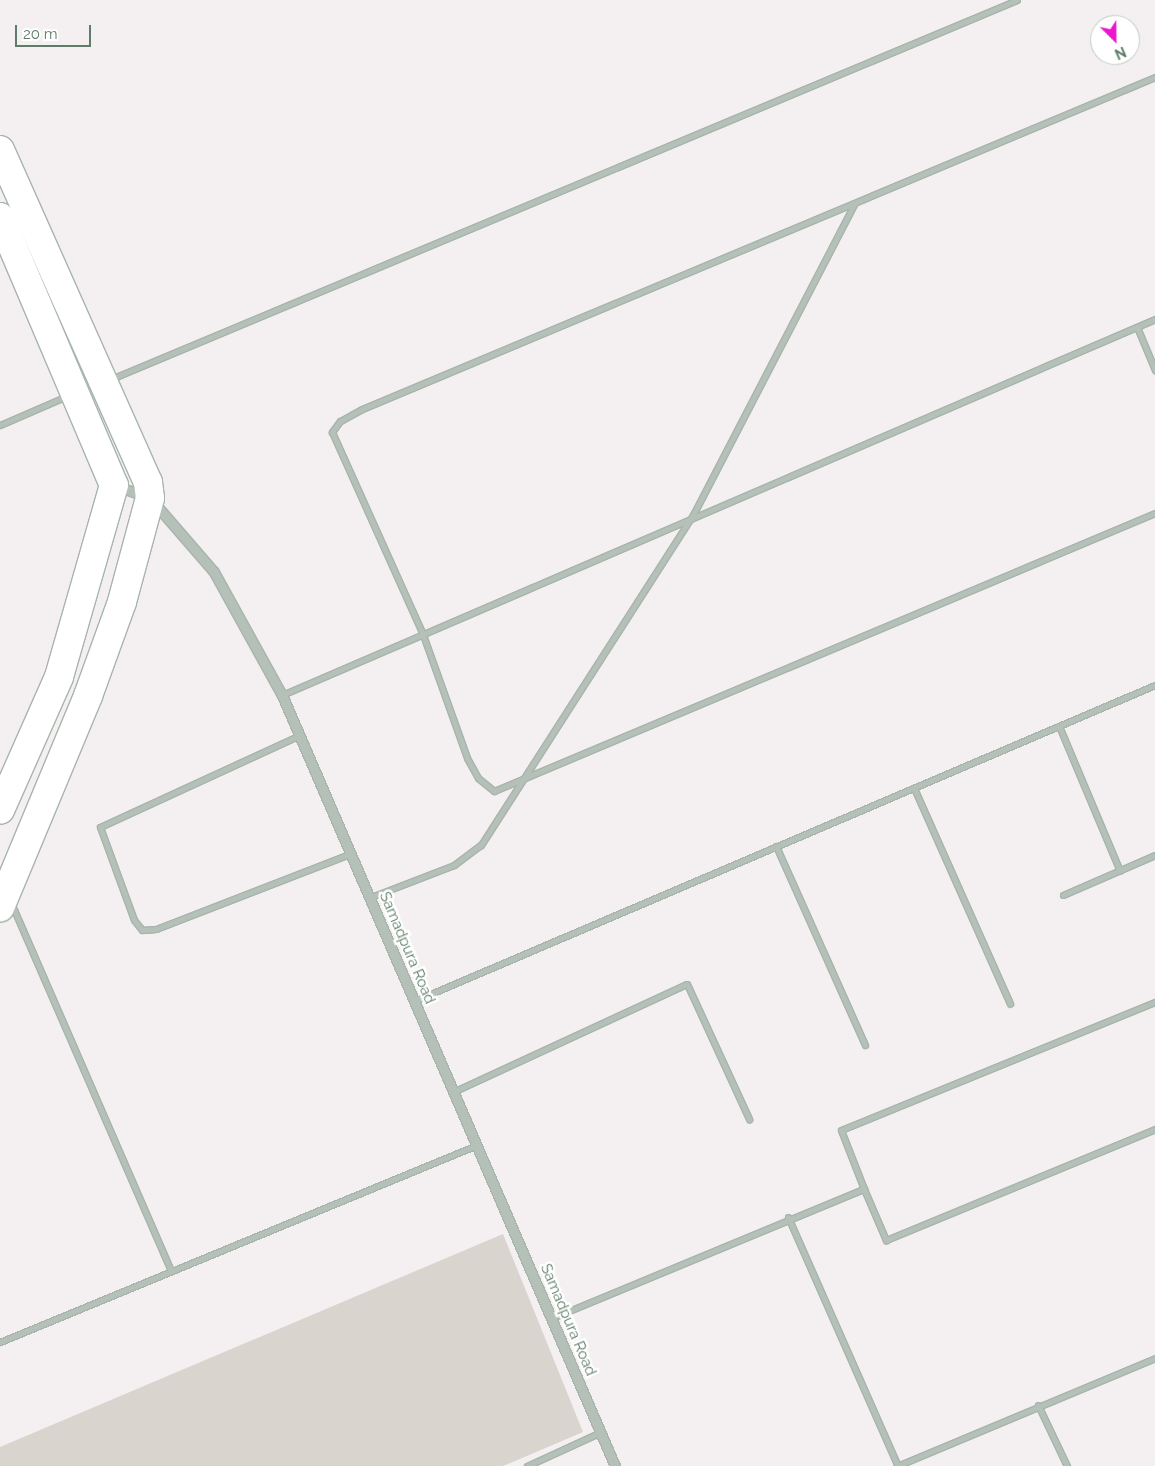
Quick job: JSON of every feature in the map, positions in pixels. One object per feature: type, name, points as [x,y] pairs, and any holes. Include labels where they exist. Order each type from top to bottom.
[{"type":"main road","points":[[0,150],[102,383],[148,482],[150,498],[122,602],[88,696],[3,900]]},
{"type":"main road","points":[[0,217],[77,392],[114,485],[59,677],[0,810]]},
{"type":"street","points":[[102,383],[1016,0]]},
{"type":"street","points":[[1155,77],[340,421],[332,432],[333,442],[422,632],[478,778],[494,791],[1155,513]]},
{"type":"street","points":[[371,897],[469,856],[521,780],[693,515],[854,204]]},
{"type":"street","points":[[282,695],[422,632],[693,515],[1155,319]]},
{"type":"street","points":[[1137,327],[1155,370]]},
{"type":"street","points":[[0,425],[77,392]]},
{"type":"street","name":"Samadpura Road","points":[[114,485],[150,498],[214,572],[282,695],[353,853],[414,1001],[479,1144],[615,1466]]},
{"type":"street","points":[[414,1001],[1155,685]]},
{"type":"street","points":[[1059,726],[1120,871]]},
{"type":"street","points":[[300,735],[100,827],[134,920],[142,930],[156,930],[353,853]]},
{"type":"street","points":[[914,788],[1010,1004]]},
{"type":"street","points":[[776,846],[865,1045]]},
{"type":"street","points":[[1063,894],[1155,856]]},
{"type":"street","points":[[3,900],[172,1271]]},
{"type":"street","points":[[455,1091],[687,984],[749,1119]]},
{"type":"street","points":[[1155,1002],[841,1130],[886,1240],[1155,1128]]},
{"type":"street","points":[[0,1342],[479,1144]]},
{"type":"street","points":[[552,1318],[788,1217],[864,1189]]},
{"type":"street","points":[[788,1217],[897,1466],[1038,1405],[1155,1358]]},
{"type":"street","points":[[1038,1405],[1067,1466]]},
{"type":"street","points":[[527,1466],[600,1432]]},
{"type":"shaded area","points":[[503,1234],[583,1432],[503,1466],[0,1466],[0,1447]]}]
